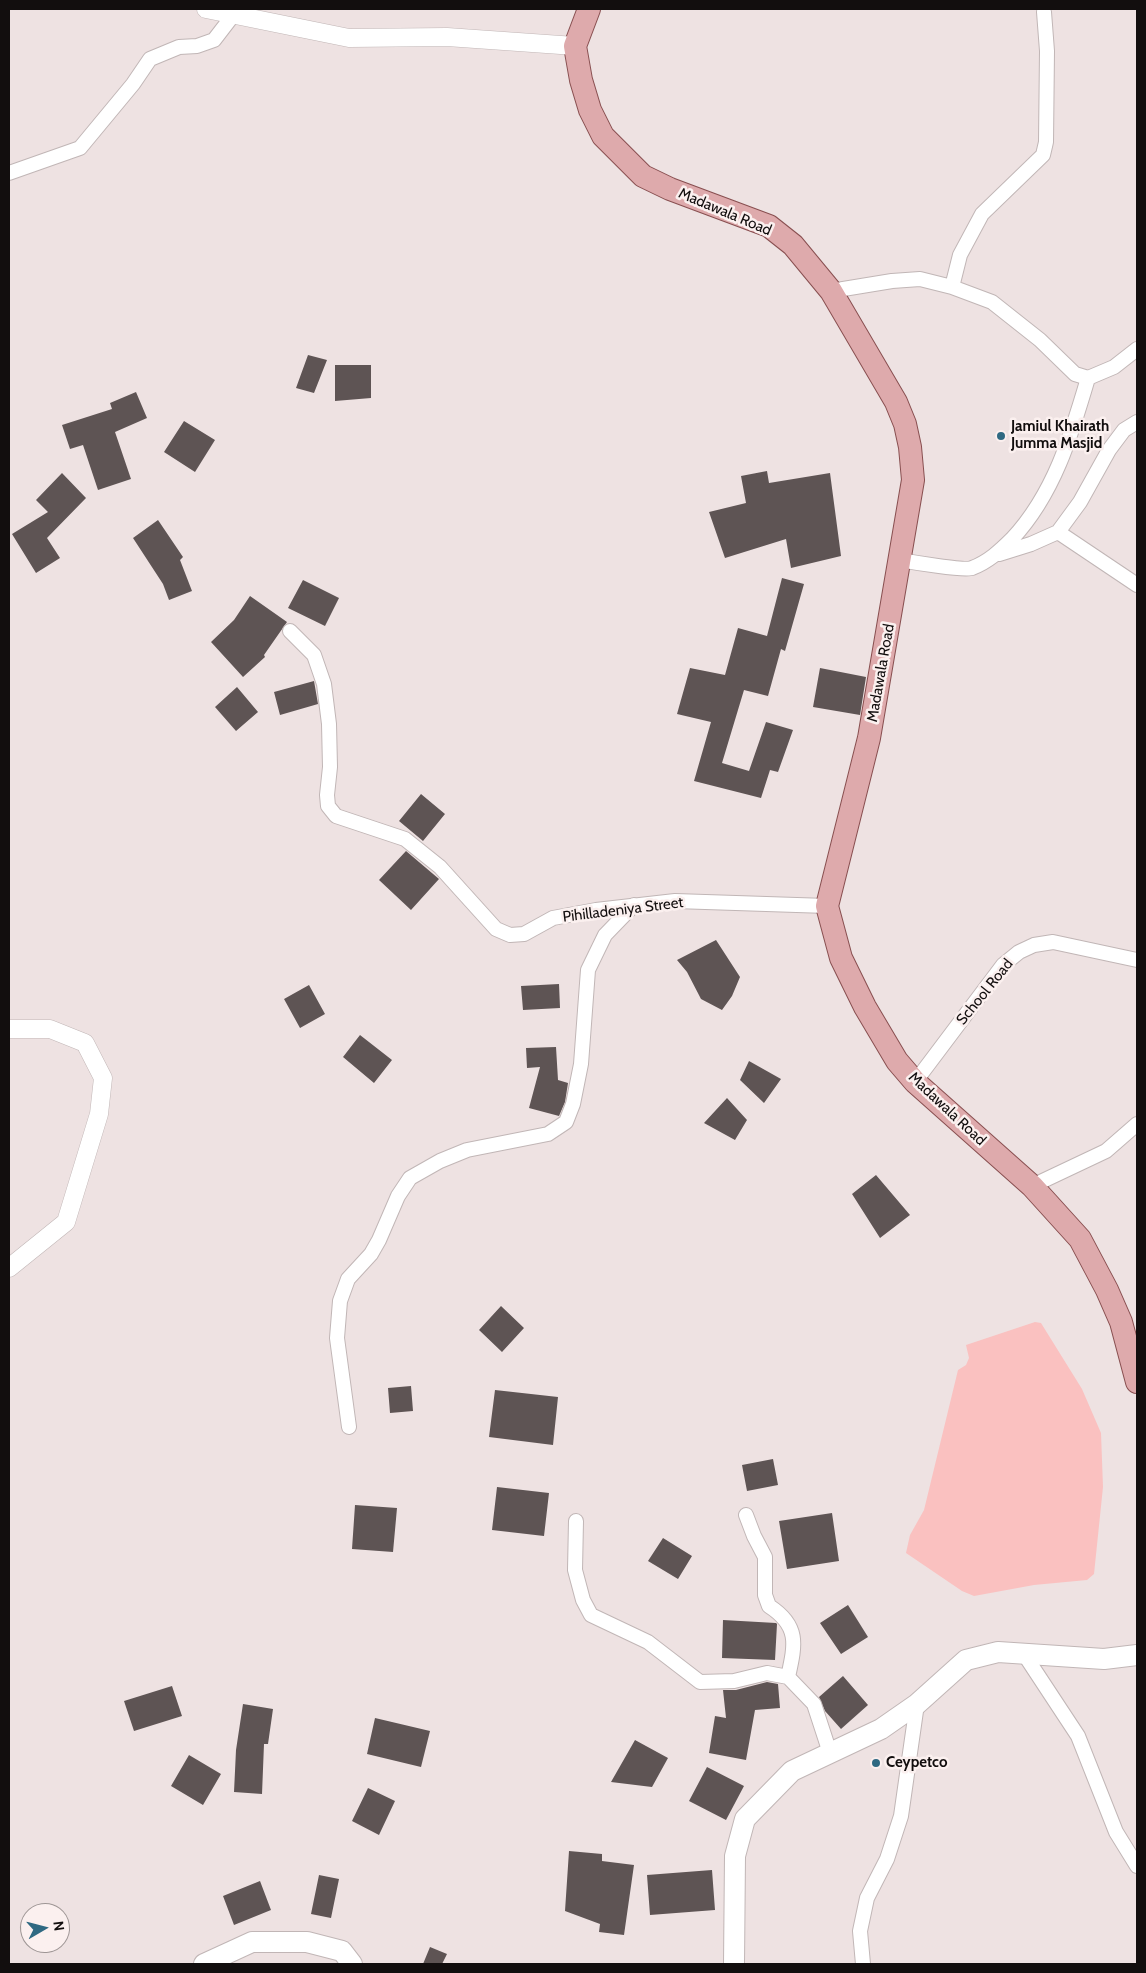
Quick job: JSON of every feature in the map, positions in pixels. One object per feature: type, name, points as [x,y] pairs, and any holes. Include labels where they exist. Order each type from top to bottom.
[{"type":"main road","name":"Madawala Road","points":[[589,9],[575,46],[580,80],[590,110],[603,136],[643,176],[670,189],[769,226],[793,245],[831,291],[896,402],[905,424],[910,447],[913,480],[870,738],[827,906],[841,958],[865,1007],[897,1061],[915,1082],[1032,1186],[1080,1239],[1107,1290],[1120,1322],[1137,1382]]},
{"type":"main road","points":[[734,1964],[735,1856],[745,1819],[792,1771],[880,1729],[917,1704],[966,1660],[998,1652],[1104,1659],[1137,1655]]},
{"type":"main road","points":[[204,1964],[252,1942],[307,1942],[342,1951],[352,1964]]},
{"type":"street","points":[[206,9],[349,38],[447,37],[575,46]]},
{"type":"street","points":[[952,287],[960,255],[982,214],[1043,156],[1046,142],[1048,51],[1044,12]]},
{"type":"street","points":[[9,173],[80,148],[133,84],[150,59],[179,47],[196,46],[214,40],[234,14]]},
{"type":"street","points":[[831,291],[892,281],[920,279],[952,287],[992,302],[1040,340],[1075,374],[1088,378],[1114,367],[1137,349]]},
{"type":"street","points":[[998,554],[1024,526],[1051,485],[1069,440],[1088,378]]},
{"type":"street","points":[[900,560],[970,569],[998,554],[1031,544],[1058,532],[1080,502],[1109,450],[1124,430],[1137,422]]},
{"type":"street","points":[[1058,532],[1137,585]]},
{"type":"street","name":"Pihilladeniya Street","points":[[290,631],[314,655],[324,684],[330,724],[328,806],[336,816],[404,839],[440,867],[496,929],[510,935],[524,934],[553,918],[634,905],[675,901],[827,906]]},
{"type":"street","points":[[349,1426],[337,1338],[340,1300],[348,1280],[372,1254],[398,1196],[410,1178],[440,1161],[467,1150],[548,1134],[566,1122],[573,1104],[581,1064],[588,970],[605,935],[634,905]]},
{"type":"street","name":"School Road","points":[[915,1082],[1004,965],[1019,952],[1034,946],[1053,942],[1137,960]]},
{"type":"street","points":[[9,1029],[50,1028],[85,1043],[103,1078],[99,1114],[66,1222],[9,1268]]},
{"type":"street","points":[[1032,1186],[1106,1151],[1137,1124]]},
{"type":"street","points":[[746,1515],[765,1557],[765,1595],[769,1606],[782,1614],[792,1630],[794,1641],[788,1677]]},
{"type":"street","points":[[576,1521],[575,1570],[583,1600],[591,1615],[648,1642],[700,1682],[734,1681],[767,1673],[788,1677],[814,1704],[830,1753]]},
{"type":"street","points":[[1024,1654],[1078,1736],[1116,1832],[1137,1866]]},
{"type":"street","points":[[863,1964],[860,1931],[867,1898],[887,1859],[901,1816],[917,1704]]},
{"type":"shaded area","points":[[1035,1322],[1041,1323],[1082,1389],[1101,1433],[1103,1487],[1094,1574],[1087,1580],[1034,1585],[974,1596],[962,1591],[906,1553],[910,1535],[924,1510],[958,1370],[966,1365],[969,1358],[966,1345]]},
{"type":"building","points":[[308,355],[327,360],[314,393],[296,388]]},
{"type":"building","points":[[335,365],[371,365],[371,398],[335,401]]},
{"type":"building","points":[[136,392],[147,418],[115,432],[131,479],[98,490],[83,445],[70,449],[62,425],[112,409],[110,403]]},
{"type":"building","points":[[184,421],[215,440],[195,472],[164,452]]},
{"type":"building","points":[[767,471],[769,483],[830,473],[841,556],[791,568],[786,539],[725,558],[709,512],[746,503],[741,476]]},
{"type":"building","points":[[62,473],[86,498],[47,538],[60,558],[36,573],[12,534],[48,512],[36,500]]},
{"type":"building","points":[[158,520],[183,557],[180,560],[192,591],[169,600],[163,584],[133,538]]},
{"type":"building","points":[[782,578],[804,584],[785,651],[781,649],[768,696],[744,690],[722,763],[749,771],[766,722],[793,730],[778,772],[770,770],[761,798],[694,781],[711,722],[677,714],[690,668],[725,675],[738,628],[767,636]]},
{"type":"building","points":[[303,580],[339,598],[325,626],[288,608]]},
{"type":"building","points":[[250,596],[287,622],[264,655],[265,657],[243,677],[211,642],[234,620]]},
{"type":"building","points":[[820,668],[866,677],[860,715],[813,707]]},
{"type":"building","points":[[314,681],[318,704],[280,715],[274,692]]},
{"type":"building","points":[[237,687],[258,712],[236,731],[215,707]]},
{"type":"building","points":[[421,794],[445,814],[423,841],[399,821]]},
{"type":"building","points":[[406,851],[439,879],[411,910],[379,880]]},
{"type":"building","points":[[716,940],[740,977],[732,996],[722,1010],[701,999],[687,972],[677,960]]},
{"type":"building","points":[[559,984],[560,1008],[523,1010],[521,986]]},
{"type":"building","points":[[309,985],[325,1014],[300,1028],[284,999]]},
{"type":"building","points":[[360,1035],[392,1060],[374,1083],[343,1057]]},
{"type":"building","points":[[556,1047],[558,1080],[568,1083],[565,1102],[559,1116],[529,1108],[540,1067],[527,1068],[526,1048]]},
{"type":"building","points":[[749,1061],[781,1079],[764,1103],[740,1080]]},
{"type":"building","points":[[727,1098],[747,1120],[735,1140],[704,1123]]},
{"type":"building","points":[[876,1175],[910,1215],[880,1238],[852,1194]]},
{"type":"building","points":[[501,1306],[524,1328],[502,1352],[479,1330]]},
{"type":"building","points":[[411,1386],[413,1411],[390,1413],[388,1388]]},
{"type":"building","points":[[495,1390],[558,1397],[553,1445],[489,1437]]},
{"type":"building","points":[[773,1459],[778,1485],[747,1491],[742,1465]]},
{"type":"building","points":[[497,1487],[549,1493],[544,1536],[492,1530]]},
{"type":"building","points":[[355,1505],[397,1508],[393,1552],[352,1549]]},
{"type":"building","points":[[832,1513],[839,1561],[787,1569],[779,1521]]},
{"type":"building","points":[[663,1538],[692,1556],[678,1579],[648,1561]]},
{"type":"building","points":[[848,1605],[868,1637],[841,1654],[820,1623]]},
{"type":"building","points":[[723,1620],[776,1623],[775,1660],[722,1658]]},
{"type":"building","points":[[843,1676],[868,1705],[841,1729],[825,1711],[819,1697]]},
{"type":"building","points":[[767,1682],[778,1684],[780,1708],[755,1710],[746,1760],[709,1753],[715,1716],[726,1718],[723,1690],[736,1690]]},
{"type":"building","points":[[172,1686],[182,1716],[134,1731],[124,1701]]},
{"type":"building","points":[[243,1704],[273,1709],[268,1744],[264,1744],[262,1794],[234,1792],[236,1750]]},
{"type":"building","points":[[375,1718],[430,1731],[421,1767],[367,1754]]},
{"type":"building","points":[[635,1740],[668,1758],[652,1787],[611,1782]]},
{"type":"building","points":[[189,1755],[221,1774],[203,1805],[171,1786]]},
{"type":"building","points":[[707,1767],[744,1786],[726,1820],[689,1801]]},
{"type":"building","points":[[368,1788],[395,1801],[379,1835],[352,1821]]},
{"type":"building","points":[[569,1851],[602,1854],[602,1861],[634,1865],[624,1935],[599,1932],[600,1924],[565,1911]]},
{"type":"building","points":[[712,1870],[715,1910],[650,1915],[647,1875]]},
{"type":"building","points":[[319,1875],[339,1879],[331,1918],[311,1914]]},
{"type":"building","points":[[260,1881],[271,1910],[234,1925],[223,1896]]},
{"type":"building","points":[[430,1947],[447,1954],[442,1964],[423,1964]]},
{"type":"place","name":"Jamiul Khairath Jumma Masjid","points":[[1001,436]]},
{"type":"place","name":"Ceypetco","points":[[876,1763]]}]
